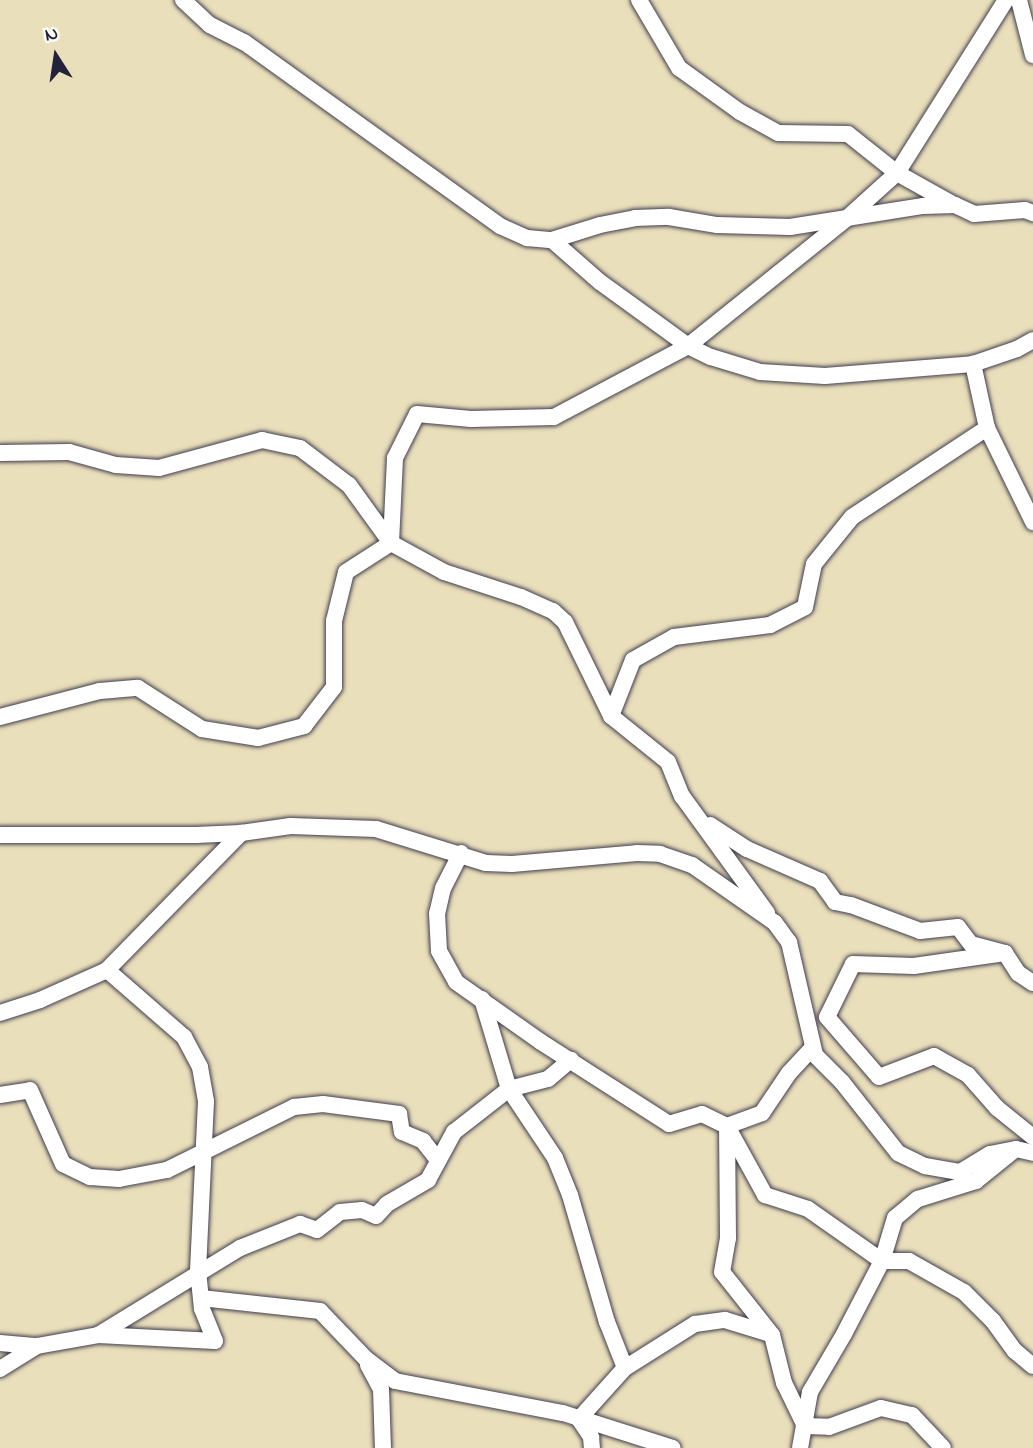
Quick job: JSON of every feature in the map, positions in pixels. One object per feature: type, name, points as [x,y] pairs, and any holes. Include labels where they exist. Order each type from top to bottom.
[{"type":"street","points":[[183,0],[210,24],[244,43],[499,226],[527,238],[552,240],[600,225],[635,218],[669,217],[717,225],[790,227],[923,205],[955,205]]},
{"type":"street","points":[[639,0],[678,68],[740,112],[778,133],[848,134],[897,173],[974,214],[1025,210],[1033,213]]},
{"type":"street","points":[[391,543],[395,458],[417,414],[471,419],[554,417],[688,345],[847,218],[897,173],[1006,0]]},
{"type":"street","points":[[1019,0],[1033,55]]},
{"type":"street","points":[[552,240],[600,282],[688,345],[711,357],[760,372],[825,376],[974,364],[1017,349],[1033,340]]},
{"type":"street","points":[[974,364],[987,428],[1033,522]]},
{"type":"street","points":[[611,716],[633,660],[674,637],[770,625],[805,607],[814,564],[852,517],[987,428]]},
{"type":"street","points":[[0,453],[69,452],[116,465],[159,468],[262,440],[300,448],[349,485],[391,543],[444,572],[521,597],[553,611],[565,622],[611,716],[668,762],[682,796],[703,821],[789,942],[815,1055],[842,1082],[898,1153],[925,1166],[960,1171],[990,1154],[1016,1149],[1033,1153]]},
{"type":"street","points":[[0,717],[100,691],[138,688],[202,729],[258,738],[304,726],[334,687],[334,621],[346,572],[391,543]]},
{"type":"street","points":[[703,821],[747,849],[820,881],[835,902],[851,905],[920,931],[958,927],[971,944],[1005,953],[1018,973],[1033,983]]},
{"type":"street","points":[[0,835],[241,833],[291,826],[376,829],[461,853],[486,863],[512,864],[637,853],[660,854],[692,865],[775,923]]},
{"type":"street","points":[[0,1013],[40,1000],[107,970],[241,833]]},
{"type":"street","points":[[461,853],[443,888],[437,913],[439,950],[456,982],[669,1124],[702,1114],[727,1126],[765,1195],[808,1209],[849,1234],[882,1261],[909,1261],[964,1292],[993,1321],[1015,1351],[1033,1366]]},
{"type":"street","points":[[1005,953],[914,966],[853,964],[827,1017],[879,1077],[934,1056],[968,1075],[997,1108],[1033,1136]]},
{"type":"street","points":[[0,1343],[37,1346],[98,1335],[215,1341],[202,1309],[198,1271],[206,1101],[194,1057],[184,1037],[107,970]]},
{"type":"street","points":[[482,999],[509,1089],[555,1158],[570,1195],[607,1322],[625,1368]]},
{"type":"street","points":[[727,1126],[762,1113],[789,1073],[813,1047]]},
{"type":"street","points":[[98,1335],[198,1271],[240,1248],[300,1224],[317,1230],[340,1212],[362,1210],[376,1216],[387,1203],[428,1180],[454,1132],[509,1089],[548,1079],[571,1060]]},
{"type":"street","points":[[0,1095],[30,1090],[63,1164],[90,1177],[119,1179],[167,1170],[295,1107],[323,1104],[399,1114],[402,1132],[423,1141],[438,1160]]},
{"type":"street","points":[[727,1126],[729,1238],[722,1272],[772,1335],[784,1382],[805,1426]]},
{"type":"street","points":[[800,1448],[810,1392],[845,1334],[882,1261],[895,1218],[905,1208],[946,1188],[976,1181],[1016,1149]]},
{"type":"street","points":[[201,1298],[320,1311],[366,1359],[395,1381],[525,1405],[673,1448]]},
{"type":"street","points":[[579,1419],[625,1368],[695,1324],[725,1320],[772,1335]]},
{"type":"street","points":[[0,1369],[37,1346]]},
{"type":"street","points":[[366,1359],[381,1389],[383,1448]]},
{"type":"street","points":[[805,1426],[829,1427],[881,1408],[912,1415],[943,1448]]},
{"type":"street","points":[[579,1419],[591,1437],[592,1448]]}]
